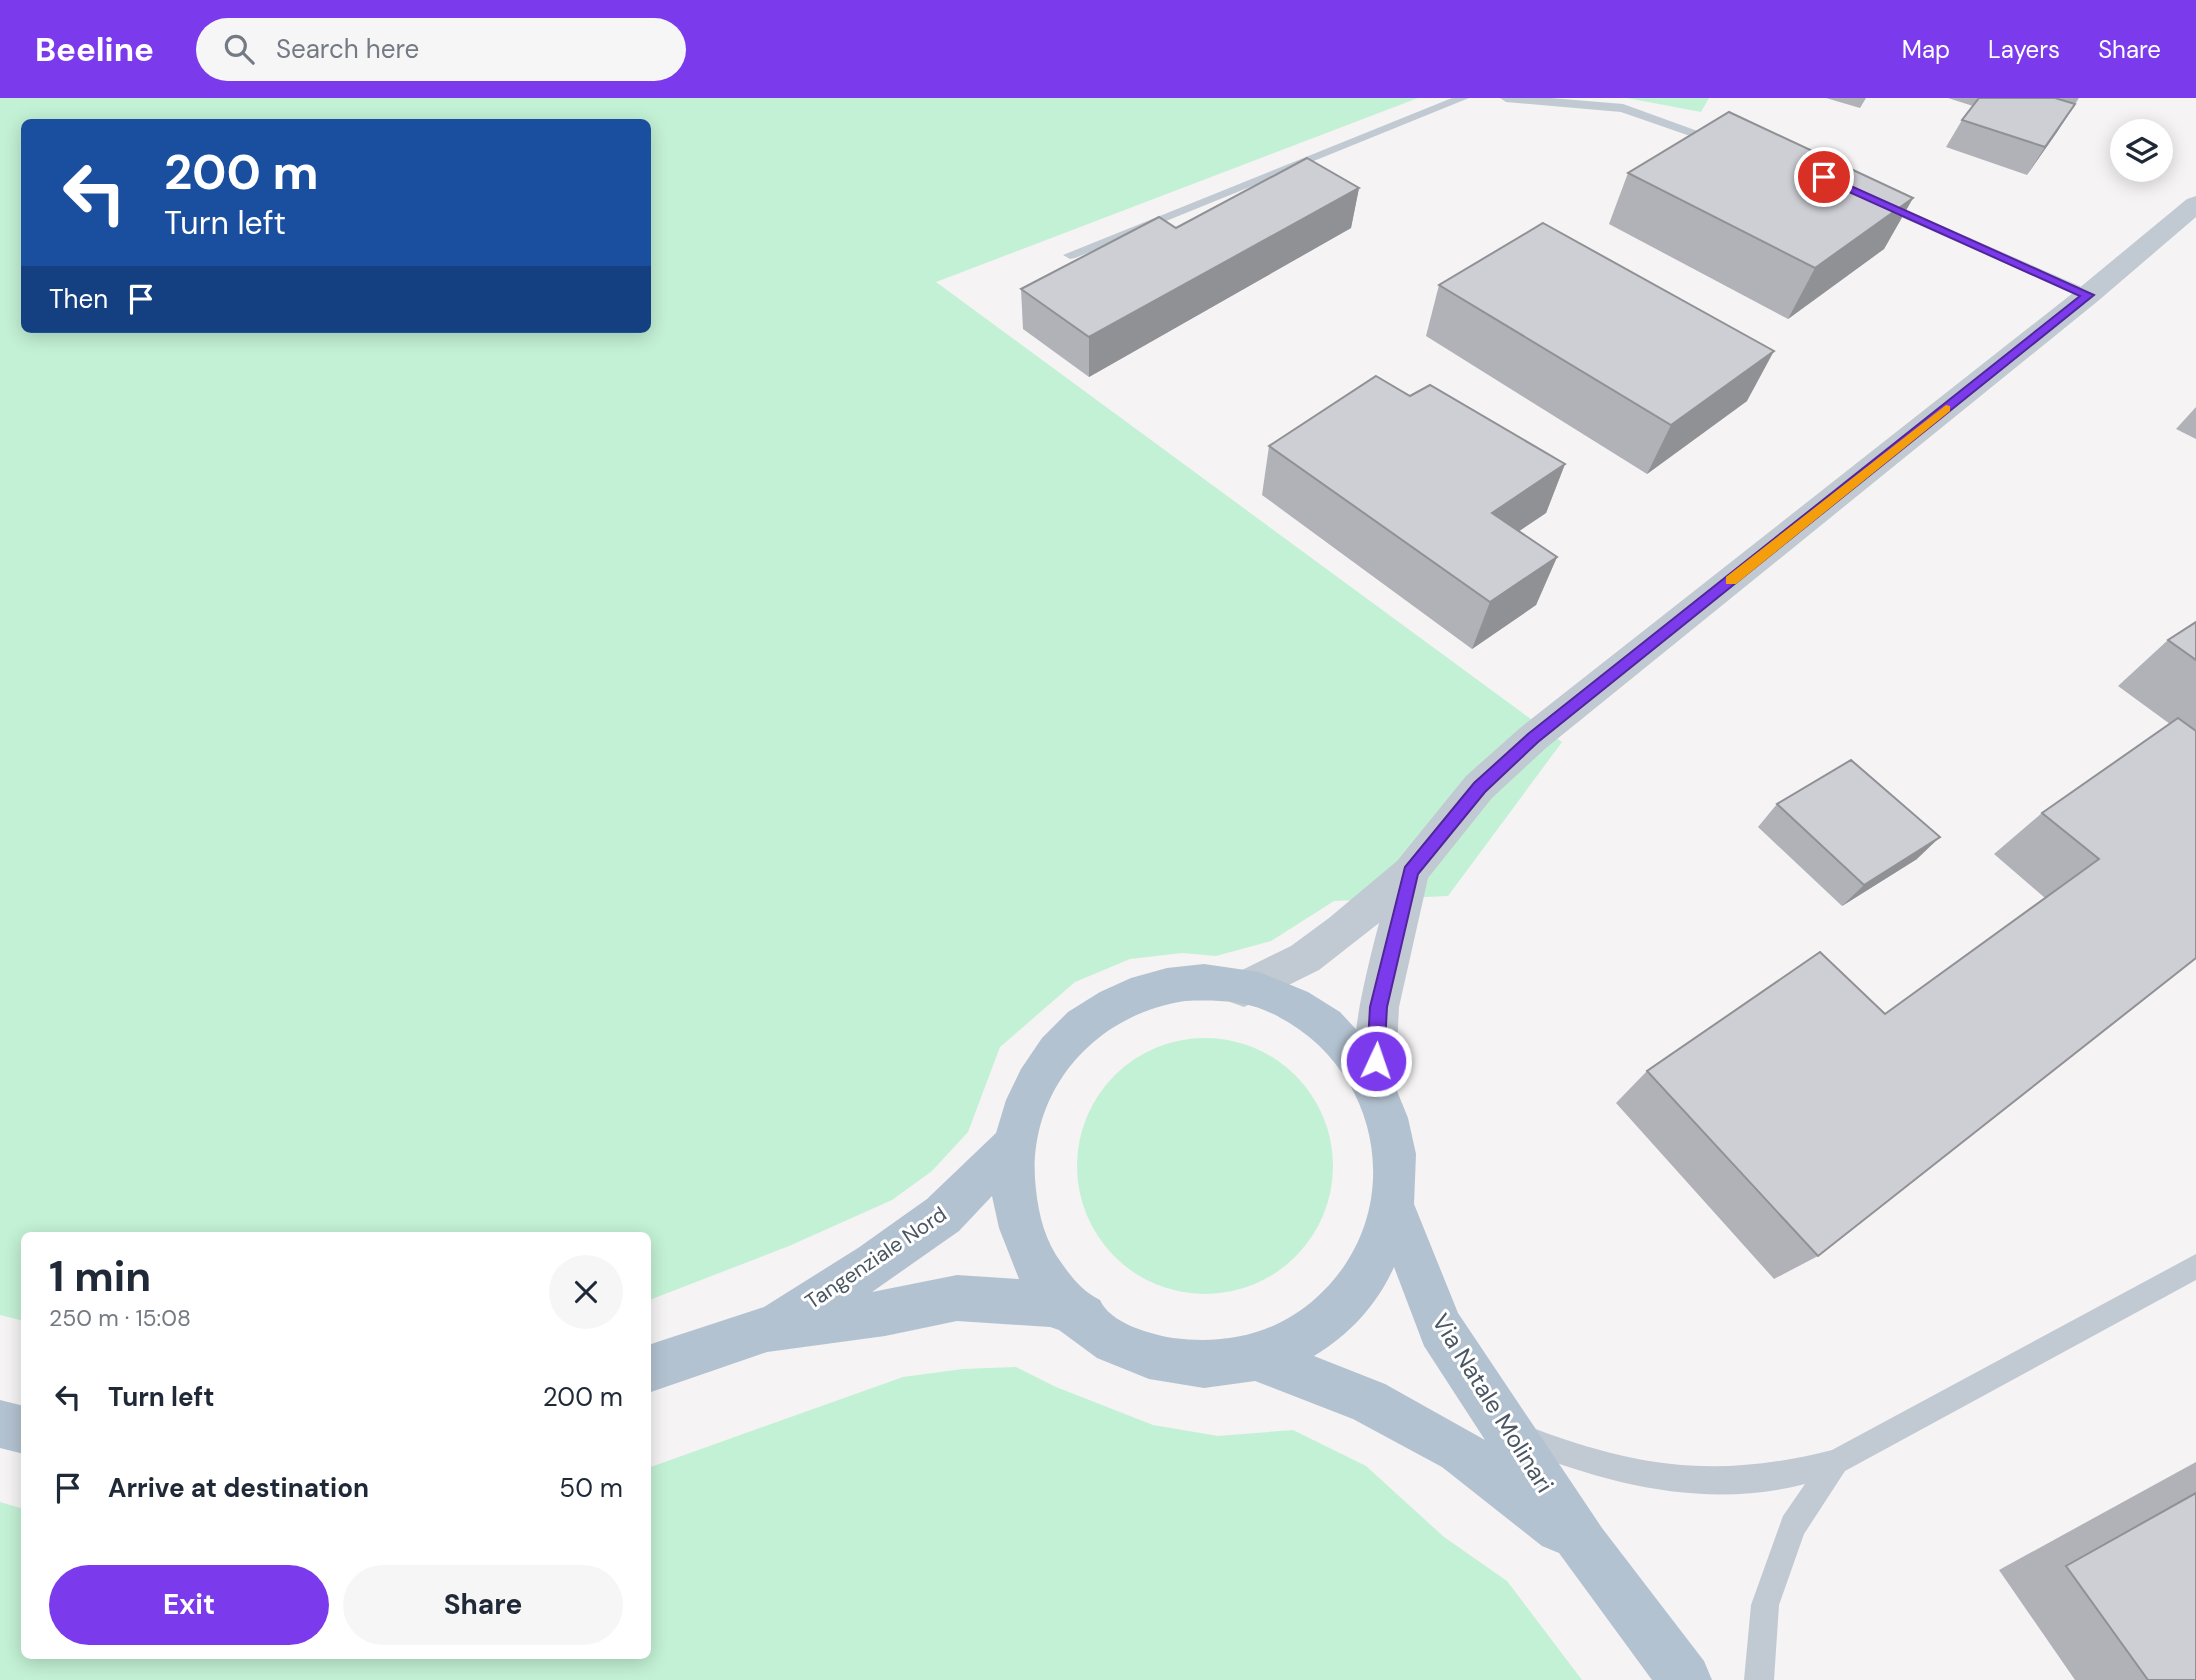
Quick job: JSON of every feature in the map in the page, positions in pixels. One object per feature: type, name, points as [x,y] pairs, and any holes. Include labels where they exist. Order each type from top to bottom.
[{"type":"main road","points":[[1191,983],[1244,989],[1296,1010],[1340,1042],[1374,1088],[1391,1128],[1399,1171],[1397,1216],[1371,1279],[1324,1329],[1258,1358],[1197,1363],[1137,1349],[1084,1316],[1040,1268],[1015,1210],[1009,1149],[1022,1096],[1050,1049],[1090,1014],[1138,992],[1191,983]]},
{"type":"main road","name":"Tangenziale Nord","points":[[767,1329],[874,1264],[943,1215],[1009,1149]]},
{"type":"main road","name":"Via Natale Molinari","points":[[1397,1216],[1441,1329],[1584,1546],[1685,1680]]},
{"type":"main road","name":"Tangenziale Nord","points":[[651,1368],[767,1329],[885,1313],[957,1298],[1050,1304],[1084,1316]]},
{"type":"main road","name":"Via Natale Molinari","points":[[1258,1358],[1368,1401],[1459,1450],[1584,1546]]},
{"type":"main road","points":[[0,1424],[21,1429]]},
{"type":"street","points":[[1244,989],[1305,958],[1343,930],[1410,872],[1479,787],[1533,738],[2088,295],[2196,204]]},
{"type":"street","points":[[1374,1088],[1379,1007],[1410,872]]},
{"type":"lane","points":[[1070,255],[1464,98]]},
{"type":"lane","points":[[1506,98],[1623,108],[1736,147]]},
{"type":"lane","points":[[1861,194],[2088,295]]},
{"type":"lane","points":[[1509,1431],[1586,1461],[1642,1476],[1710,1483],[1776,1477],[1836,1462],[2196,1266]]},
{"type":"lane","points":[[1759,1680],[1765,1605],[1793,1525],[1836,1462]]},
{"type":"green space","points":[[0,98],[1418,98],[936,282],[1562,742],[1448,896],[1334,901],[1271,941],[1216,956],[1182,953],[1130,959],[1075,982],[1000,1047],[968,1132],[932,1171],[892,1200],[789,1246],[652,1299],[651,1232],[21,1232],[21,1320],[0,1315]]},
{"type":"green space","points":[[1627,98],[1709,98],[1701,112]]},
{"type":"green space","points":[[1192,1038],[1218,1038],[1254,1047],[1276,1059],[1296,1075],[1312,1095],[1324,1117],[1331,1141],[1331,1191],[1324,1215],[1312,1237],[1296,1257],[1276,1273],[1254,1285],[1218,1294],[1192,1294],[1156,1285],[1134,1273],[1114,1257],[1098,1237],[1086,1215],[1077,1179],[1077,1153],[1086,1117],[1098,1095],[1114,1075],[1134,1059],[1156,1047]]},
{"type":"green space","points":[[1016,1367],[1056,1387],[1153,1425],[1218,1436],[1293,1430],[1366,1466],[1444,1537],[1507,1581],[1582,1680],[0,1680],[0,1502],[21,1508],[21,1659],[651,1659],[651,1467],[903,1377],[963,1369]]},
{"type":"building","points":[[1979,98],[2055,98],[2075,104],[2045,147],[1962,120]]},
{"type":"building","points":[[1729,112],[1913,198],[1815,268],[1628,173]]},
{"type":"building","points":[[1307,158],[1359,188],[1089,337],[1021,289],[1159,217],[1176,228]]},
{"type":"building","points":[[1543,223],[1774,351],[1671,425],[1439,285]]},
{"type":"building","points":[[1376,376],[1410,396],[1430,385],[1565,464],[1492,513],[1557,557],[1490,602],[1269,446]]},
{"type":"building","points":[[2196,622],[2196,660],[2168,640]]},
{"type":"building","points":[[2178,718],[2196,731],[2196,958],[1818,1256],[1647,1071],[1820,952],[1885,1014],[2099,859],[2042,813]]},
{"type":"building","points":[[1851,760],[1940,837],[1864,885],[1777,804]]},
{"type":"building","points":[[2196,1493],[2196,1680],[2148,1680],[2066,1566]]},
{"type":"slow traffic","points":[[1731,580],[1946,409]]},
{"type":"route","points":[[1376,1061],[1379,1007],[1410,872],[1479,787],[1533,738],[2088,295],[1824,177]]}]
